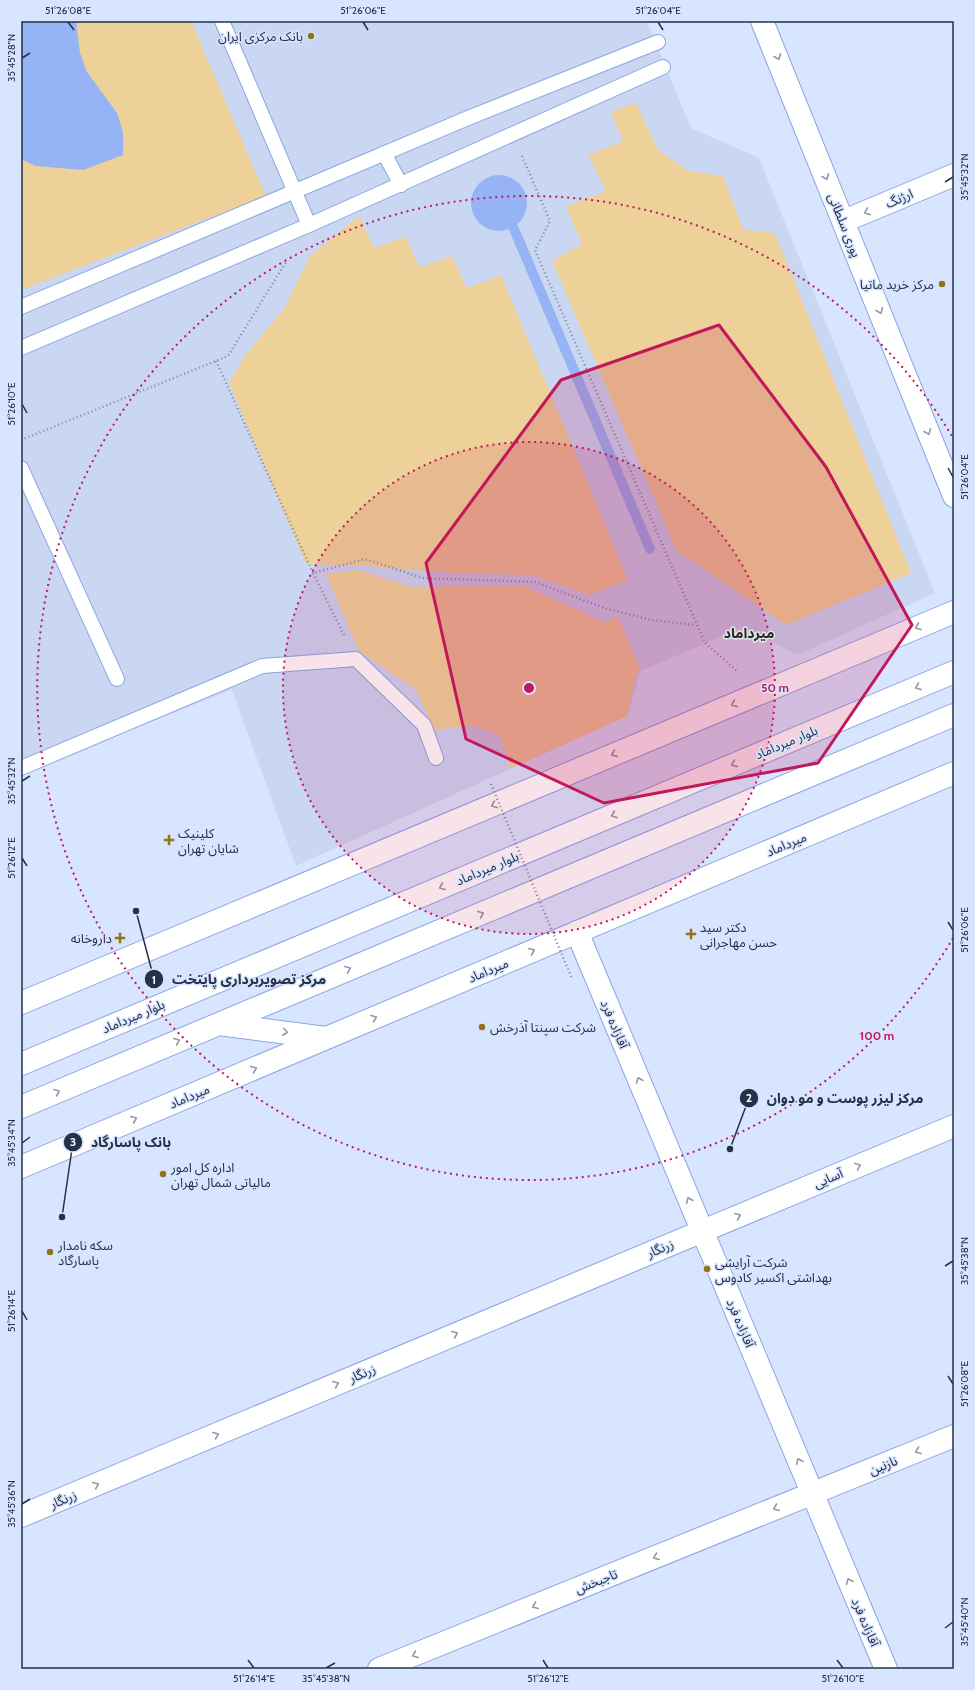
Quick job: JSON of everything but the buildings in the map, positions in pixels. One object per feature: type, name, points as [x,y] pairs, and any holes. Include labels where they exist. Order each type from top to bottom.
[{"type":"main road","name":"پوری سلطانی","points":[[762,21],[954,496]]},
{"type":"main road","name":"ارژنگ","points":[[844,221],[954,175]]},
{"type":"main road","points":[[21,1003],[954,612]]},
{"type":"main road","name":"بلوار میرداماد","points":[[21,1064],[954,672]]},
{"type":"main road","points":[[21,1107],[954,715]]},
{"type":"main road","name":"میرداماد","points":[[21,1167],[954,773]]},
{"type":"main road","name":"آقازاده فرد","points":[[577,932],[886,1669]]},
{"type":"main road","points":[[218,1024],[327,1038]]},
{"type":"main road","name":"آسایی","points":[[702,1231],[954,1126]]},
{"type":"main road","name":"زرنگار","points":[[21,1516],[702,1231]]},
{"type":"main road","name":"نازنین","points":[[812,1494],[954,1436]]},
{"type":"main road","name":"تاجبخش","points":[[380,1669],[812,1494]]},
{"type":"lane","points":[[222,21],[309,225]]},
{"type":"lane","points":[[21,307],[468,118],[658,42]]},
{"type":"lane","points":[[21,348],[401,185],[663,67]]},
{"type":"lane","points":[[384,153],[401,185]]},
{"type":"lane","points":[[21,468],[117,679]]},
{"type":"lane","points":[[21,768],[262,666],[356,659],[424,725],[436,758]]},
{"type":"path","points":[[512,135],[550,221],[535,250],[705,644],[761,693]]},
{"type":"path","points":[[21,440],[228,356],[309,225]]},
{"type":"path","points":[[216,361],[313,573],[356,659]]},
{"type":"path","points":[[313,573],[365,559],[423,578],[535,582],[607,608],[652,620],[697,625]]},
{"type":"path","points":[[491,784],[572,979]]},
{"type":"highlighted area","points":[[719,325],[826,467],[912,625],[818,763],[604,803],[466,739],[426,563],[561,380]]},
{"type":"shaded area","points":[[21,21],[647,21],[691,128],[759,158],[935,593],[797,655],[743,627],[641,671],[627,716],[296,866],[232,690],[21,772]]},
{"type":"shaded area","points":[[21,21],[191,21],[266,196],[21,290]]},
{"type":"shaded area","points":[[636,103],[658,150],[688,171],[723,176],[743,229],[775,233],[911,573],[786,625],[677,551],[552,261],[582,244],[566,207],[606,191],[588,155],[623,141],[611,112]]},
{"type":"shaded area","points":[[359,216],[374,248],[406,237],[419,267],[452,256],[467,288],[501,275],[628,580],[589,595],[532,575],[452,573],[369,566],[306,564],[229,383],[246,354],[284,309],[310,256]]},
{"type":"shaded area","points":[[358,570],[412,587],[522,585],[604,622],[618,617],[641,671],[637,673],[627,716],[510,769],[500,735],[472,725],[434,730],[416,690],[359,651],[326,574]]},
{"type":"water","points":[[21,21],[76,21],[80,53],[87,72],[117,113],[123,132],[123,155],[83,170],[36,166],[21,159]]},
{"type":"water","points":[[493,175],[505,175],[515,179],[523,187],[527,197],[527,209],[523,219],[515,227],[505,231],[493,231],[483,227],[475,219],[471,209],[471,197],[475,187],[483,179]]},
{"type":"waterway","points":[[514,229],[650,549]]},
{"type":"place","name":"بانک مرکزی ایران","points":[[311,36]]},
{"type":"place","name":"مرکز خرید ماتیا","points":[[942,284]]},
{"type":"place","name":"کلینیک شایان تهران","points":[[169,840]]},
{"type":"place","name":"مرکز تصویربرداری پایتخت","points":[[136,911]]},
{"type":"place","name":"دکتر سید حسن مهاجرانی","points":[[691,934]]},
{"type":"place","name":"داروخانه","points":[[120,938]]},
{"type":"place","name":"شرکت سپنتا آذرخش","points":[[482,1027]]},
{"type":"place","name":"مرکز لیزر پوست و مو دوان","points":[[730,1149]]},
{"type":"place","name":"اداره کل امور مالیاتی شمال تهران","points":[[163,1174]]},
{"type":"place","name":"بانک پاسارگاد","points":[[62,1217]]},
{"type":"place","name":"سکه نامدار پاسارگاد","points":[[50,1252]]},
{"type":"place","name":"شرکت آرایشی بهداشتی اکسیر کادوس","points":[[707,1269]]},
{"type":"district","name":"میرداماد","points":[[749,633]]}]
